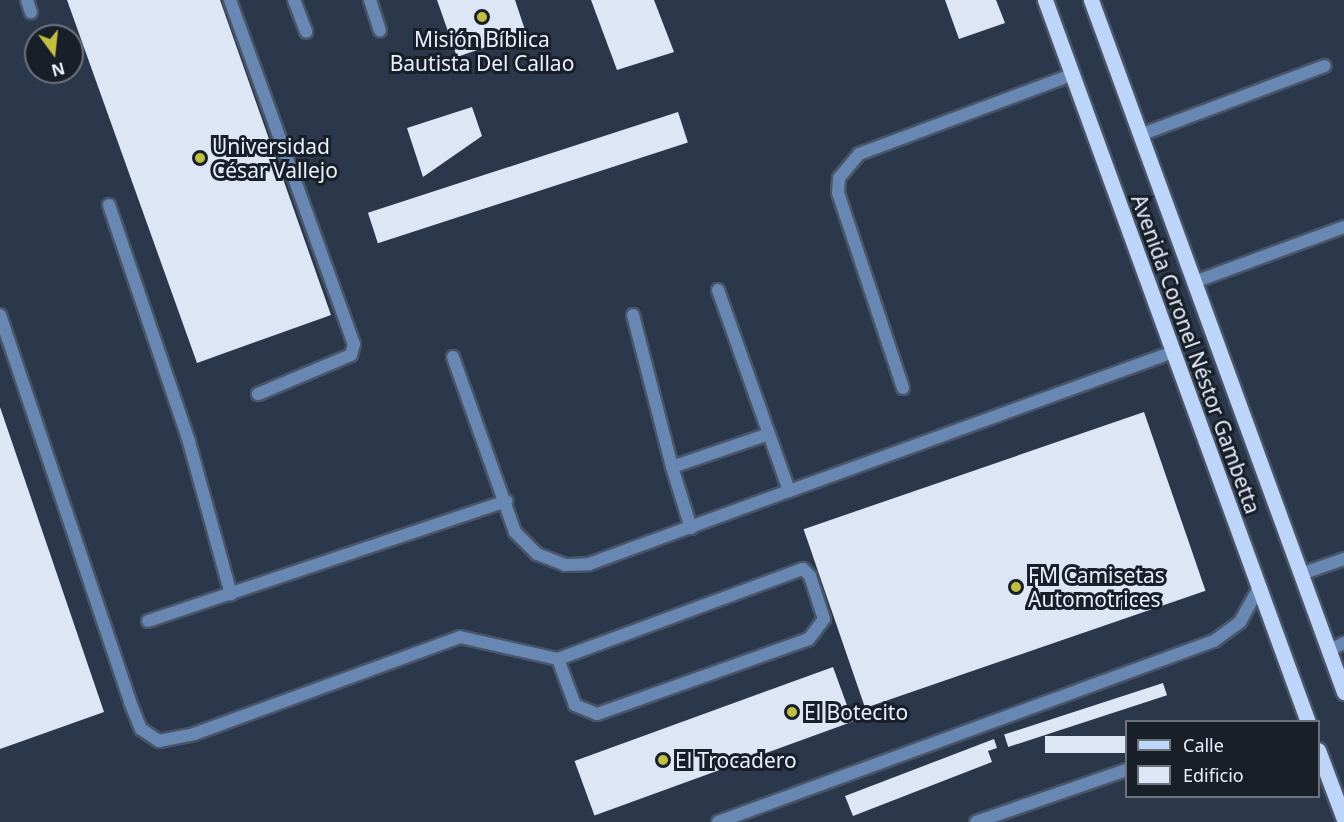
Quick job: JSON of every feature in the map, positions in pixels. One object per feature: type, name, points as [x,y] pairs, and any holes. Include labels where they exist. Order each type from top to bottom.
[{"type":"main road","name":"Avenida Coronel Néstor Gambetta","points":[[1045,0],[1307,720]]},
{"type":"main road","name":"Avenida Coronel Néstor Gambetta","points":[[1091,0],[1344,692]]},
{"type":"main road","points":[[1320,755],[1344,819]]},
{"type":"street","points":[[230,0],[354,344],[351,356],[258,393]]},
{"type":"street","points":[[294,0],[306,32]]},
{"type":"street","points":[[370,0],[380,30]]},
{"type":"street","points":[[1140,135],[1325,66]]},
{"type":"street","points":[[903,388],[838,193],[839,178],[859,154],[1071,75]]},
{"type":"street","points":[[109,205],[189,442],[231,594]]},
{"type":"street","points":[[1194,282],[1344,227]]},
{"type":"street","points":[[718,290],[789,491]]},
{"type":"street","points":[[0,315],[130,702],[141,729],[159,741],[194,734],[460,637],[558,659],[803,569],[810,576],[824,619],[809,639],[597,714],[575,705],[558,659]]},
{"type":"street","points":[[633,315],[672,467],[691,528]]},
{"type":"street","points":[[453,357],[506,501],[515,532],[537,554],[565,565],[589,564],[1173,352]]},
{"type":"street","points":[[672,467],[769,434]]},
{"type":"street","points":[[148,621],[506,501]]},
{"type":"street","points":[[1301,574],[1344,559]]},
{"type":"street","points":[[718,822],[1214,641],[1240,622],[1259,588]]},
{"type":"street","points":[[1329,650],[1344,643]]},
{"type":"street","points":[[976,822],[1125,770]]},
{"type":"building","name":"Universidad César Vallejo","points":[[67,0],[220,0],[331,315],[197,363],[84,47],[84,24],[76,24]]},
{"type":"building","name":"Misión Bíblica Bautista Del Callao","points":[[437,0],[515,0],[526,33],[457,57]]},
{"type":"building","points":[[591,0],[654,0],[674,52],[617,70]]},
{"type":"building","points":[[945,0],[996,0],[1005,23],[959,39]]},
{"type":"building","points":[[472,107],[482,136],[423,177],[407,128]]},
{"type":"building","points":[[678,112],[688,142],[378,243],[368,213]]},
{"type":"building","points":[[0,407],[104,712],[0,749]]},
{"type":"building","name":"FM Camisetas Automotrices","points":[[1144,412],[1206,591],[865,708],[804,529]]},
{"type":"building","name":"El Trocadero","points":[[833,667],[853,722],[594,816],[575,761]]},
{"type":"building","points":[[1163,683],[1167,695],[1008,747],[1004,735]]},
{"type":"building","points":[[1045,736],[1125,736],[1125,753],[1045,753]]},
{"type":"building","points":[[994,739],[997,748],[988,751],[992,762],[853,816],[845,796]]},
{"type":"place","name":"Misión Bíblica Bautista Del Callao","points":[[482,17]]},
{"type":"place","name":"Universidad César Vallejo","points":[[200,158]]},
{"type":"place","name":"FM Camisetas Automotrices","points":[[1016,587]]},
{"type":"place","name":"El Botecito","points":[[792,712]]},
{"type":"place","name":"El Trocadero","points":[[663,760]]}]
